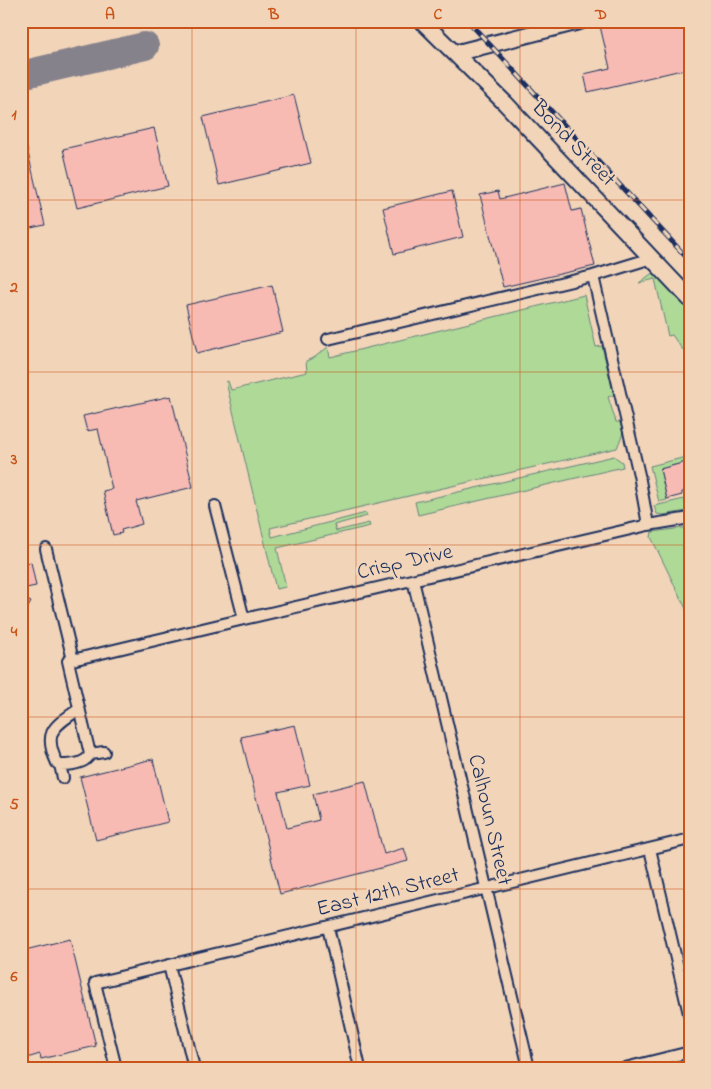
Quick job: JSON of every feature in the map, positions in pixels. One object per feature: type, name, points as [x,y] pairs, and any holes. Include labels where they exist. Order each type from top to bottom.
[{"type":"street","name":"Bond Street","points":[[422,21],[456,53],[690,299]]},
{"type":"street","points":[[456,53],[581,21]]},
{"type":"street","points":[[328,339],[593,276],[652,258]]},
{"type":"street","points":[[593,276],[639,475],[648,525]]},
{"type":"street","points":[[215,506],[244,619]]},
{"type":"street","name":"Crisp Drive","points":[[73,660],[648,525],[690,518]]},
{"type":"street","points":[[46,549],[73,660],[68,661],[90,754],[83,761],[60,765]]},
{"type":"street","name":"Calhoun Street","points":[[413,580],[529,1068]]},
{"type":"street","points":[[63,778],[60,765],[57,763],[50,744],[52,731],[57,724],[80,709]]},
{"type":"street","points":[[90,754],[104,752]]},
{"type":"street","name":"East 12th Street","points":[[116,1068],[95,983],[690,839]]},
{"type":"street","points":[[650,849],[690,1018]]},
{"type":"street","points":[[328,927],[360,1068]]},
{"type":"street","points":[[169,965],[194,1068]]},
{"type":"street","points":[[625,1068],[690,1052]]},
{"type":"green space","points":[[655,271],[690,308],[690,351],[682,349],[672,335],[668,336],[655,279],[639,283]]},
{"type":"green space","points":[[584,295],[596,347],[602,346],[614,395],[608,397],[616,422],[620,422],[623,433],[617,448],[270,528],[272,537],[366,513],[367,516],[334,525],[336,531],[369,523],[370,526],[277,548],[286,587],[276,589],[226,382],[228,381],[231,390],[307,372],[306,361],[328,347],[330,357]]},
{"type":"green space","points":[[614,456],[622,462],[623,467],[418,515],[415,502]]},
{"type":"green space","points":[[690,456],[690,461],[660,469],[667,500],[659,502],[650,466]]},
{"type":"green space","points":[[684,499],[687,511],[663,515],[657,514],[654,506]]},
{"type":"green space","points":[[690,527],[690,612],[688,613],[651,537],[652,532]]},
{"type":"building","points":[[623,21],[690,21],[690,68],[588,92],[584,74],[610,68],[600,26]]},
{"type":"building","points":[[294,95],[311,163],[219,185],[203,117]]},
{"type":"building","points":[[154,128],[168,186],[77,208],[63,149]]},
{"type":"building","points":[[21,136],[24,136],[45,225],[21,230]]},
{"type":"building","points":[[565,183],[572,211],[581,209],[595,266],[503,287],[480,195],[498,191],[500,199]]},
{"type":"building","points":[[452,191],[463,237],[394,254],[383,208]]},
{"type":"building","points":[[272,285],[283,332],[197,353],[186,305]]},
{"type":"building","points":[[171,396],[193,487],[136,501],[142,524],[121,530],[122,533],[113,535],[103,491],[112,489],[98,429],[87,431],[83,416]]},
{"type":"building","points":[[690,461],[690,490],[682,492],[682,495],[667,499],[660,469]]},
{"type":"building","points":[[31,562],[36,586],[21,589],[21,564]]},
{"type":"building","points":[[21,597],[31,602],[21,620]]},
{"type":"building","points":[[295,725],[310,785],[278,792],[287,828],[319,820],[313,794],[365,781],[384,854],[404,848],[408,861],[280,894],[241,737]]},
{"type":"building","points":[[153,759],[168,822],[96,840],[80,777]]},
{"type":"building","points":[[70,939],[96,1046],[41,1059],[40,1054],[27,1058],[21,1033],[21,997],[26,996],[21,978],[21,951]]},
{"type":"taxiway","points":[[21,75],[145,46]]},
{"type":"railway","points":[[468,21],[690,261]]}]
